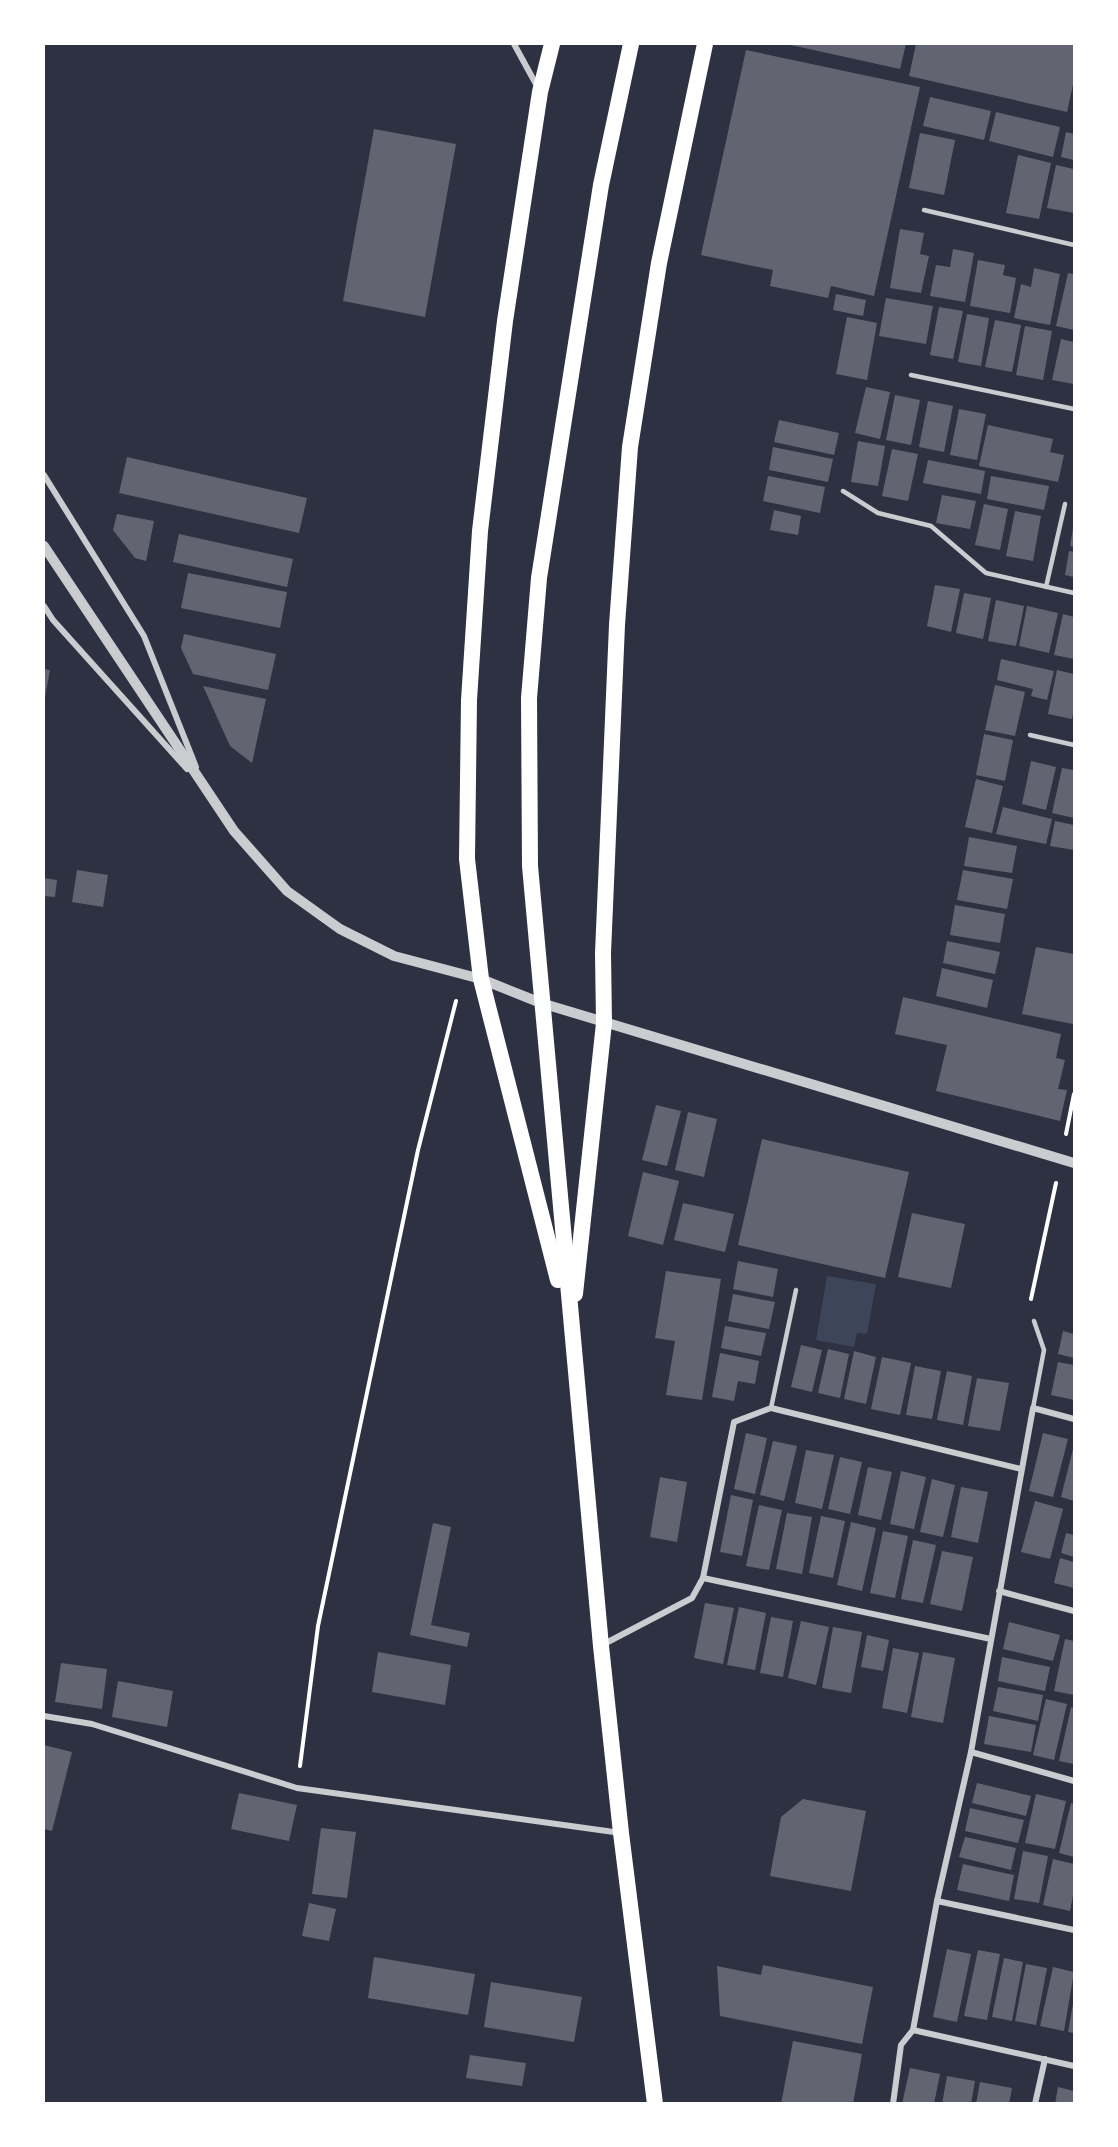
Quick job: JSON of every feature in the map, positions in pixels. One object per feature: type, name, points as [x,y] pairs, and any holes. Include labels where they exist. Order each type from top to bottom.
[{"type":"highway","points":[[552,44],[540,92],[505,321],[480,531],[469,699],[467,859],[481,979],[571,1330]]},
{"type":"highway","points":[[631,44],[601,185],[538,578],[529,698],[530,866],[601,1646],[621,1833],[656,2103]]},
{"type":"highway","points":[[571,1330],[604,1023],[603,953],[617,625],[630,447],[659,263],[705,44]]},
{"type":"street","points":[[514,44],[540,92]]},
{"type":"street","points":[[44,475],[144,636],[204,787]]},
{"type":"street","points":[[44,546],[234,831],[287,891],[340,929],[394,956],[481,979],[541,1003],[1074,1163]]},
{"type":"street","points":[[44,606],[53,620],[204,787]]},
{"type":"street","points":[[601,1646],[692,1598],[703,1578],[734,1422],[771,1408],[1022,1469]]},
{"type":"street","points":[[893,2103],[901,2046],[913,2030],[937,1901],[970,1752],[1033,1408],[1074,1419]]},
{"type":"street","points":[[703,1578],[991,1639]]},
{"type":"street","points":[[999,1591],[1074,1611]]},
{"type":"street","points":[[44,1716],[92,1724],[297,1788],[621,1833]]},
{"type":"street","points":[[970,1752],[1074,1781]]},
{"type":"street","points":[[937,1901],[1074,1930]]},
{"type":"street","points":[[913,2030],[1074,2066]]},
{"type":"street","points":[[1035,2103],[1045,2059]]},
{"type":"lane","points":[[924,210],[1074,245]]},
{"type":"lane","points":[[911,375],[1074,409]]},
{"type":"lane","points":[[843,491],[878,513],[931,526],[986,573],[1074,593]]},
{"type":"lane","points":[[1046,587],[1065,504]]},
{"type":"lane","points":[[1030,735],[1074,745]]},
{"type":"lane","points":[[771,1408],[796,1290]]},
{"type":"lane","points":[[1033,1408],[1044,1350],[1034,1321]]},
{"type":"path","points":[[297,1788],[318,1626],[418,1150],[463,975]]},
{"type":"path","points":[[1034,1321],[1030,1307],[1074,1094]]},
{"type":"shaded area","points":[[827,1276],[876,1284],[867,1334],[857,1333],[854,1347],[816,1340]]},
{"type":"building","points":[[786,44],[906,44],[900,69]]},
{"type":"building","points":[[916,44],[1074,44],[1074,80],[1067,112],[909,76]]},
{"type":"building","points":[[746,50],[920,87],[874,296],[831,286],[828,298],[770,286],[773,270],[701,255]]},
{"type":"building","points":[[930,97],[991,111],[984,140],[923,126]]},
{"type":"building","points":[[996,112],[1060,127],[1053,157],[989,141]]},
{"type":"building","points":[[374,129],[456,144],[425,317],[343,301]]},
{"type":"building","points":[[1066,132],[1074,134],[1074,160],[1061,157]]},
{"type":"building","points":[[920,133],[955,140],[944,195],[909,188]]},
{"type":"building","points":[[1018,155],[1051,163],[1039,219],[1006,213]]},
{"type":"building","points":[[1056,165],[1074,169],[1074,213],[1047,208]]},
{"type":"building","points":[[900,229],[924,233],[920,254],[929,256],[921,293],[890,288]]},
{"type":"building","points":[[953,249],[974,253],[965,302],[930,296],[936,265],[950,267]]},
{"type":"building","points":[[978,260],[1005,265],[1003,275],[1016,278],[1010,313],[970,306]]},
{"type":"building","points":[[1034,268],[1060,274],[1050,325],[1014,318],[1021,284],[1031,287]]},
{"type":"building","points":[[1068,273],[1074,274],[1074,330],[1056,326]]},
{"type":"building","points":[[836,294],[866,300],[863,316],[833,310]]},
{"type":"building","points":[[886,298],[933,306],[926,344],[879,336]]},
{"type":"building","points":[[939,307],[963,311],[953,359],[930,355]]},
{"type":"building","points":[[967,314],[989,318],[981,366],[958,362]]},
{"type":"building","points":[[847,317],[877,323],[867,380],[836,374]]},
{"type":"building","points":[[995,320],[1021,325],[1012,372],[985,367]]},
{"type":"building","points":[[1025,326],[1052,331],[1043,380],[1016,375]]},
{"type":"building","points":[[1061,339],[1074,342],[1074,384],[1052,380]]},
{"type":"building","points":[[866,387],[890,392],[880,439],[855,433]]},
{"type":"building","points":[[895,395],[920,400],[911,445],[886,440]]},
{"type":"building","points":[[928,401],[953,406],[944,452],[919,447]]},
{"type":"building","points":[[959,409],[986,414],[977,460],[950,455]]},
{"type":"building","points":[[779,420],[839,433],[834,455],[774,442]]},
{"type":"building","points":[[988,425],[1053,439],[1050,452],[1064,455],[1058,482],[979,466]]},
{"type":"building","points":[[858,441],[885,446],[878,486],[851,482]]},
{"type":"building","points":[[773,447],[833,459],[828,482],[769,470]]},
{"type":"building","points":[[892,449],[918,454],[908,501],[882,496]]},
{"type":"building","points":[[127,457],[307,498],[299,533],[119,493]]},
{"type":"building","points":[[928,460],[985,471],[981,494],[923,483]]},
{"type":"building","points":[[768,476],[825,487],[820,513],[763,501]]},
{"type":"building","points":[[991,476],[1049,486],[1044,510],[987,499]]},
{"type":"building","points":[[942,495],[976,501],[970,529],[936,523]]},
{"type":"building","points":[[984,504],[1008,509],[1000,550],[975,545]]},
{"type":"building","points":[[774,510],[801,516],[798,535],[770,530]]},
{"type":"building","points":[[1015,511],[1041,516],[1033,561],[1006,556]]},
{"type":"building","points":[[117,514],[154,521],[146,561],[135,558],[113,530]]},
{"type":"building","points":[[1074,528],[1074,547],[1070,546]]},
{"type":"building","points":[[179,534],[293,559],[287,587],[173,562]]},
{"type":"building","points":[[1069,551],[1074,552],[1074,577],[1065,575]]},
{"type":"building","points":[[188,573],[287,592],[280,628],[181,608]]},
{"type":"building","points":[[935,585],[960,589],[951,632],[927,626]]},
{"type":"building","points":[[964,593],[991,598],[983,639],[956,633]]},
{"type":"building","points":[[996,600],[1024,606],[1016,646],[988,641]]},
{"type":"building","points":[[1027,606],[1058,613],[1049,653],[1019,646]]},
{"type":"building","points":[[1063,614],[1074,617],[1074,659],[1054,655]]},
{"type":"building","points":[[184,634],[276,654],[268,690],[193,674],[181,648]]},
{"type":"building","points":[[1001,659],[1054,671],[1047,700],[1031,696],[1033,689],[997,680]]},
{"type":"building","points":[[44,669],[50,670],[45,697],[44,697]]},
{"type":"building","points":[[1057,670],[1074,674],[1072,719],[1048,714]]},
{"type":"building","points":[[995,685],[1025,692],[1015,736],[985,730]]},
{"type":"building","points":[[203,686],[266,699],[252,763],[230,746]]},
{"type":"building","points":[[984,734],[1013,740],[1005,781],[976,775]]},
{"type":"building","points":[[1031,761],[1056,767],[1046,810],[1022,804]]},
{"type":"building","points":[[1062,768],[1074,770],[1074,818],[1052,813]]},
{"type":"building","points":[[976,779],[1003,786],[992,833],[965,827]]},
{"type":"building","points":[[1003,807],[1052,819],[1046,844],[996,834]]},
{"type":"building","points":[[1055,821],[1074,825],[1074,850],[1050,846]]},
{"type":"building","points":[[969,837],[1017,846],[1012,873],[964,866]]},
{"type":"building","points":[[77,870],[108,875],[103,907],[72,902]]},
{"type":"building","points":[[963,870],[1013,879],[1007,909],[957,900]]},
{"type":"building","points":[[44,878],[57,880],[55,897],[44,896]]},
{"type":"building","points":[[955,905],[1005,914],[1000,943],[950,935]]},
{"type":"building","points":[[947,941],[1000,952],[995,974],[943,963]]},
{"type":"building","points":[[1036,947],[1074,954],[1073,1024],[1022,1014]]},
{"type":"building","points":[[942,968],[993,980],[987,1008],[936,996]]},
{"type":"building","points":[[903,997],[1061,1034],[1056,1058],[1065,1060],[1058,1089],[1067,1090],[1060,1121],[936,1091],[947,1045],[895,1034]]},
{"type":"building","points":[[656,1105],[681,1111],[667,1166],[642,1160]]},
{"type":"building","points":[[688,1112],[717,1119],[704,1177],[675,1170]]},
{"type":"building","points":[[762,1139],[909,1172],[885,1278],[738,1245]]},
{"type":"building","points":[[643,1172],[679,1181],[663,1245],[628,1236]]},
{"type":"building","points":[[683,1203],[734,1214],[725,1252],[674,1240]]},
{"type":"building","points":[[912,1213],[965,1224],[951,1288],[898,1277]]},
{"type":"building","points":[[738,1261],[778,1269],[773,1297],[733,1289]]},
{"type":"building","points":[[666,1271],[721,1279],[702,1400],[666,1395],[675,1341],[655,1338]]},
{"type":"building","points":[[733,1294],[775,1302],[769,1329],[728,1321]]},
{"type":"building","points":[[725,1326],[766,1333],[761,1356],[721,1348]]},
{"type":"building","points":[[1063,1331],[1074,1334],[1074,1358],[1058,1354]]},
{"type":"building","points":[[801,1345],[822,1350],[812,1392],[791,1387]]},
{"type":"building","points":[[828,1349],[849,1354],[840,1398],[818,1393]]},
{"type":"building","points":[[854,1351],[876,1357],[866,1404],[844,1399]]},
{"type":"building","points":[[720,1353],[759,1361],[755,1384],[738,1381],[734,1401],[712,1397]]},
{"type":"building","points":[[882,1357],[911,1363],[900,1415],[871,1409]]},
{"type":"building","points":[[1058,1362],[1074,1365],[1074,1400],[1051,1395]]},
{"type":"building","points":[[915,1366],[941,1371],[932,1419],[906,1415]]},
{"type":"building","points":[[947,1371],[972,1376],[963,1425],[937,1420]]},
{"type":"building","points":[[977,1378],[1009,1383],[1000,1431],[968,1426]]},
{"type":"building","points":[[746,1433],[767,1438],[755,1494],[734,1489]]},
{"type":"building","points":[[1043,1433],[1068,1439],[1053,1497],[1029,1491]]},
{"type":"building","points":[[773,1441],[797,1446],[784,1501],[760,1495]]},
{"type":"building","points":[[1074,1445],[1074,1501],[1061,1497]]},
{"type":"building","points":[[806,1450],[834,1455],[822,1509],[795,1503]]},
{"type":"building","points":[[840,1457],[862,1462],[850,1514],[828,1509]]},
{"type":"building","points":[[868,1467],[892,1472],[881,1520],[858,1515]]},
{"type":"building","points":[[901,1471],[926,1477],[914,1529],[890,1524]]},
{"type":"building","points":[[660,1477],[687,1482],[677,1542],[650,1537]]},
{"type":"building","points":[[932,1479],[955,1485],[943,1537],[920,1532]]},
{"type":"building","points":[[961,1487],[988,1492],[978,1543],[951,1537]]},
{"type":"building","points":[[731,1495],[753,1500],[742,1556],[720,1552]]},
{"type":"building","points":[[1035,1501],[1063,1509],[1050,1559],[1021,1552]]},
{"type":"building","points":[[759,1505],[782,1510],[769,1570],[746,1566]]},
{"type":"building","points":[[787,1513],[812,1517],[802,1574],[776,1569]]},
{"type":"building","points":[[821,1516],[845,1521],[833,1578],[809,1573]]},
{"type":"building","points":[[851,1522],[876,1528],[862,1591],[837,1585]]},
{"type":"building","points":[[433,1523],[451,1527],[431,1625],[470,1633],[467,1647],[410,1635]]},
{"type":"building","points":[[883,1531],[908,1536],[895,1598],[870,1593]]},
{"type":"building","points":[[1066,1533],[1074,1535],[1074,1557],[1061,1553]]},
{"type":"building","points":[[913,1540],[936,1545],[923,1603],[901,1599]]},
{"type":"building","points":[[942,1551],[973,1557],[962,1611],[930,1604]]},
{"type":"building","points":[[1060,1558],[1074,1562],[1074,1588],[1054,1583]]},
{"type":"building","points":[[705,1603],[734,1608],[723,1664],[694,1658]]},
{"type":"building","points":[[739,1607],[766,1613],[755,1670],[727,1665]]},
{"type":"building","points":[[771,1617],[793,1621],[783,1677],[760,1673]]},
{"type":"building","points":[[801,1621],[829,1627],[816,1685],[788,1678]]},
{"type":"building","points":[[1009,1622],[1060,1635],[1053,1661],[1003,1649]]},
{"type":"building","points":[[833,1627],[862,1632],[851,1693],[822,1688]]},
{"type":"building","points":[[867,1635],[889,1640],[883,1671],[861,1667]]},
{"type":"building","points":[[1065,1639],[1074,1641],[1074,1695],[1054,1691]]},
{"type":"building","points":[[893,1648],[919,1653],[907,1713],[882,1708]]},
{"type":"building","points":[[378,1652],[451,1665],[445,1705],[372,1692]]},
{"type":"building","points":[[923,1652],[955,1658],[943,1723],[911,1717]]},
{"type":"building","points":[[1002,1657],[1050,1667],[1045,1691],[998,1681]]},
{"type":"building","points":[[61,1663],[107,1669],[102,1709],[55,1702]]},
{"type":"building","points":[[118,1681],[173,1691],[167,1727],[112,1717]]},
{"type":"building","points":[[998,1687],[1043,1695],[1038,1721],[993,1711]]},
{"type":"building","points":[[1046,1699],[1067,1704],[1054,1760],[1033,1755]]},
{"type":"building","points":[[1071,1707],[1074,1708],[1074,1764],[1059,1761]]},
{"type":"building","points":[[989,1716],[1036,1725],[1031,1752],[984,1744]]},
{"type":"building","points":[[44,1745],[72,1752],[52,1831],[44,1829]]},
{"type":"building","points":[[977,1783],[1031,1796],[1026,1816],[972,1803]]},
{"type":"building","points":[[239,1793],[297,1805],[289,1841],[231,1829]]},
{"type":"building","points":[[1036,1794],[1066,1801],[1055,1849],[1025,1843]]},
{"type":"building","points":[[803,1799],[866,1811],[851,1891],[770,1876],[781,1817]]},
{"type":"building","points":[[1071,1803],[1074,1804],[1074,1857],[1059,1853]]},
{"type":"building","points":[[970,1808],[1024,1820],[1018,1843],[965,1831]]},
{"type":"building","points":[[321,1828],[356,1832],[347,1898],[312,1894]]},
{"type":"building","points":[[965,1837],[1016,1848],[1011,1870],[959,1857]]},
{"type":"building","points":[[1023,1851],[1048,1856],[1039,1903],[1014,1899]]},
{"type":"building","points":[[1053,1859],[1074,1864],[1074,1890],[1070,1911],[1043,1905]]},
{"type":"building","points":[[963,1864],[1014,1875],[1009,1901],[957,1890]]},
{"type":"building","points":[[309,1903],[336,1909],[329,1941],[302,1936]]},
{"type":"building","points":[[947,1949],[971,1954],[957,2022],[933,2017]]},
{"type":"building","points":[[978,1950],[1000,1954],[987,2020],[964,2016]]},
{"type":"building","points":[[374,1957],[475,1974],[468,2015],[368,1998]]},
{"type":"building","points":[[1004,1958],[1023,1962],[1012,2021],[992,2017]]},
{"type":"building","points":[[1026,1964],[1047,1968],[1036,2025],[1015,2021]]},
{"type":"building","points":[[763,1965],[873,1987],[862,2044],[720,2016],[717,1966],[761,1975]]},
{"type":"building","points":[[1053,1967],[1074,1972],[1064,2031],[1040,2026]]},
{"type":"building","points":[[491,1982],[582,1997],[574,2042],[484,2027]]},
{"type":"building","points":[[1074,2005],[1074,2033],[1068,2032]]},
{"type":"building","points":[[793,2041],[862,2054],[853,2104],[781,2104]]},
{"type":"building","points":[[470,2055],[526,2063],[522,2086],[466,2078]]},
{"type":"building","points":[[910,2068],[940,2074],[934,2104],[902,2104]]},
{"type":"building","points":[[947,2076],[975,2081],[971,2104],[942,2104]]},
{"type":"building","points":[[980,2082],[1012,2088],[1009,2104],[976,2104]]},
{"type":"building","points":[[1058,2087],[1074,2091],[1074,2104],[1055,2104]]}]
